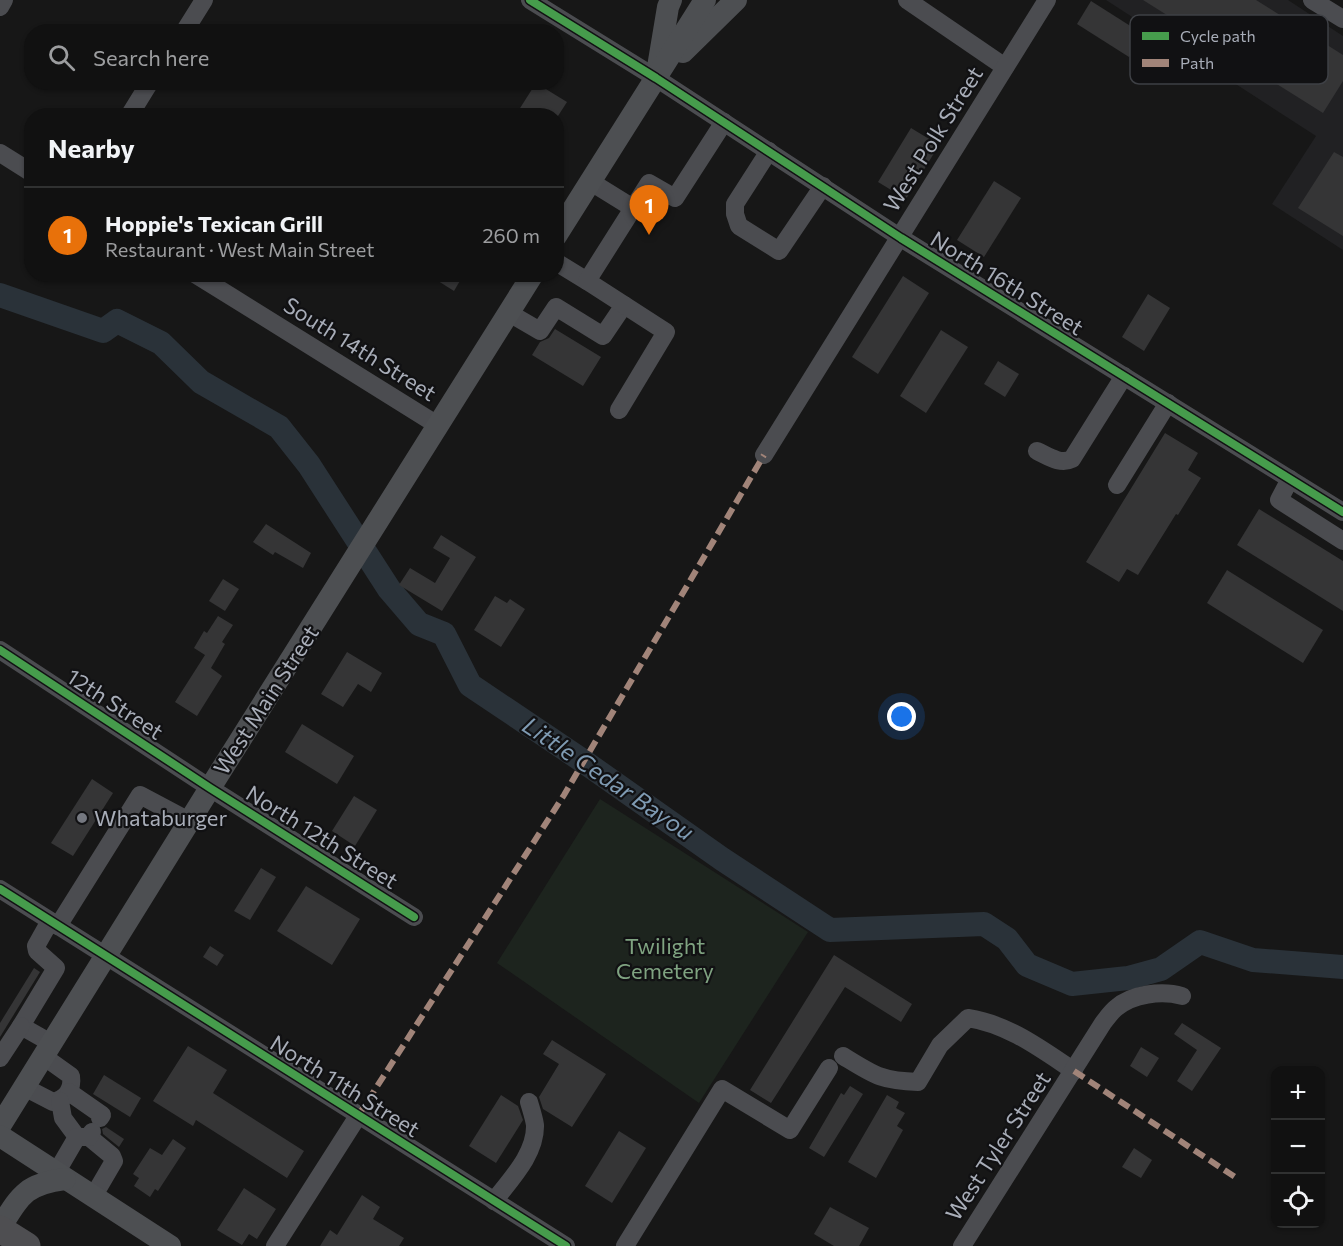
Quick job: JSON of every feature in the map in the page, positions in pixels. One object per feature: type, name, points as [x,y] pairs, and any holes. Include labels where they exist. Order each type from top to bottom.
[{"type":"highway","points":[[0,1228],[27,1246]]},
{"type":"main road","points":[[656,78],[671,0]]},
{"type":"main road","points":[[564,224],[705,0]]},
{"type":"main road","points":[[656,78],[736,0]]},
{"type":"main road","name":"West Main Street","points":[[0,1126],[528,282]]},
{"type":"main road","points":[[0,1136],[170,1246]]},
{"type":"main road","points":[[0,1228],[15,1204],[28,1190],[60,1176]]},
{"type":"street","points":[[0,7],[4,0]]},
{"type":"street","points":[[189,24],[204,0]]},
{"type":"street","name":"North 16th Street","points":[[530,0],[656,78],[901,238],[1343,512]]},
{"type":"street","points":[[908,0],[1005,67]]},
{"type":"street","name":"West Polk Street","points":[[764,455],[1047,0]]},
{"type":"street","points":[[1312,0],[1343,19]]},
{"type":"street","points":[[134,108],[145,90]]},
{"type":"street","points":[[587,281],[649,183],[675,198],[724,122]]},
{"type":"street","points":[[769,151],[735,204],[739,226],[779,251],[823,186]]},
{"type":"street","points":[[0,153],[24,168]]},
{"type":"street","points":[[591,182],[633,208]]},
{"type":"street","points":[[564,267],[666,332],[619,410]]},
{"type":"street","name":"South 14th Street","points":[[208,282],[439,426]]},
{"type":"street","points":[[509,313],[540,331],[556,307],[603,336],[624,305]]},
{"type":"street","points":[[1036,451],[1060,461],[1065,462],[1072,459],[1124,376]]},
{"type":"street","points":[[1117,485],[1168,403]]},
{"type":"street","points":[[1290,479],[1278,500],[1343,541]]},
{"type":"street","name":"12th Street","points":[[0,650],[210,788]]},
{"type":"street","name":"North 12th Street","points":[[210,788],[414,917]]},
{"type":"street","points":[[0,1058],[56,968],[37,951],[36,946],[141,795],[189,821]]},
{"type":"street","name":"North 11th Street","points":[[0,889],[566,1246]]},
{"type":"street","name":"West Tyler Street","points":[[962,1246],[1103,1023],[1117,1007],[1146,994],[1168,992],[1182,996]]},
{"type":"street","points":[[625,1246],[722,1089],[790,1130],[836,1062],[893,1081],[918,1082],[940,1045],[968,1018],[985,1021],[1023,1038],[1074,1071]]},
{"type":"street","points":[[21,1026],[71,1076],[65,1096],[63,1118],[90,1131],[112,1156],[114,1161],[93,1197]]},
{"type":"street","points":[[24,1087],[53,1102],[65,1096]]},
{"type":"street","points":[[60,1176],[102,1115],[65,1096]]},
{"type":"street","points":[[494,1201],[525,1160],[534,1135],[535,1124],[529,1102]]},
{"type":"street","points":[[275,1246],[358,1116]]},
{"type":"shaded area","points":[[1106,0],[1288,0],[1311,15],[1130,15]]},
{"type":"shaded area","points":[[1328,26],[1343,36],[1343,250],[1272,204],[1316,136],[1236,84],[1328,84]]},
{"type":"green space","name":"Twilight Cemetery","points":[[600,799],[808,932],[699,1103],[497,963]]},
{"type":"building","points":[[1143,0],[1256,0],[1280,15],[1167,15]]},
{"type":"building","points":[[1091,1],[1130,26],[1129,57],[1077,24]]},
{"type":"building","points":[[1328,46],[1343,55],[1343,81],[1323,113],[1277,84],[1328,84]]},
{"type":"building","points":[[532,90],[547,90],[567,102],[563,108],[520,108]]},
{"type":"building","points":[[911,128],[939,145],[906,199],[878,182]]},
{"type":"building","points":[[1334,152],[1343,157],[1343,236],[1298,208]]},
{"type":"building","points":[[994,181],[1021,198],[984,257],[957,240]]},
{"type":"building","points":[[903,276],[929,293],[878,374],[852,357]]},
{"type":"building","points":[[440,282],[459,282],[454,291]]},
{"type":"building","points":[[1148,294],[1170,308],[1144,351],[1122,337]]},
{"type":"building","points":[[555,329],[601,357],[583,386],[532,355],[540,342],[549,338]]},
{"type":"building","points":[[941,330],[968,347],[926,413],[900,396]]},
{"type":"building","points":[[998,361],[1019,374],[1005,397],[984,384]]},
{"type":"building","points":[[1165,433],[1198,453],[1188,470],[1201,478],[1138,575],[1127,569],[1119,582],[1086,562]]},
{"type":"building","points":[[1259,509],[1343,561],[1343,611],[1237,545]]},
{"type":"building","points":[[266,524],[311,553],[303,568],[275,552],[273,555],[253,542]]},
{"type":"building","points":[[441,535],[476,557],[442,611],[399,585],[410,568],[435,583],[450,558],[433,548]]},
{"type":"building","points":[[1227,570],[1323,630],[1303,663],[1207,603]]},
{"type":"building","points":[[223,579],[239,589],[225,611],[209,601]]},
{"type":"building","points":[[495,596],[507,603],[510,599],[525,609],[501,647],[474,630]]},
{"type":"building","points":[[218,616],[233,625],[222,642],[225,644],[211,668],[222,676],[197,716],[175,702],[205,655],[194,648],[204,631],[207,633]]},
{"type":"building","points":[[347,652],[382,673],[371,692],[358,684],[343,707],[321,694]]},
{"type":"building","points":[[302,724],[354,756],[337,784],[285,752]]},
{"type":"building","name":"Whataburger","points":[[92,779],[113,793],[73,856],[51,843]]},
{"type":"building","points":[[354,796],[377,810],[355,846],[332,831]]},
{"type":"building","points":[[261,868],[276,877],[250,920],[234,911]]},
{"type":"building","points":[[306,886],[360,919],[332,965],[277,931]]},
{"type":"building","points":[[210,946],[224,955],[217,966],[203,957]]},
{"type":"building","points":[[834,955],[912,1004],[901,1022],[845,987],[771,1103],[750,1090]]},
{"type":"building","points":[[34,968],[40,972],[0,1037],[0,1023]]},
{"type":"building","points":[[1182,1023],[1221,1048],[1192,1091],[1177,1081],[1197,1050],[1174,1034]]},
{"type":"building","points":[[552,1040],[606,1074],[572,1127],[543,1109],[539,1097],[559,1064],[543,1054]]},
{"type":"building","points":[[188,1046],[227,1070],[213,1093],[304,1151],[287,1178],[196,1120],[193,1126],[153,1101]]},
{"type":"building","points":[[1141,1047],[1159,1058],[1147,1077],[1130,1066]]},
{"type":"building","points":[[104,1075],[141,1098],[130,1117],[93,1094]]},
{"type":"building","points":[[850,1086],[863,1094],[824,1157],[809,1148],[841,1093],[844,1095]]},
{"type":"building","points":[[501,1095],[518,1106],[523,1120],[496,1163],[469,1146]]},
{"type":"building","points":[[887,1095],[899,1102],[896,1108],[905,1113],[897,1126],[903,1130],[876,1178],[848,1162]]},
{"type":"building","points":[[106,1127],[124,1139],[119,1147],[103,1134],[102,1129]]},
{"type":"building","points":[[619,1131],[646,1148],[612,1203],[585,1186]]},
{"type":"building","points":[[173,1139],[186,1148],[158,1191],[155,1189],[150,1197],[134,1186],[139,1178],[133,1174],[150,1148],[162,1155]]},
{"type":"building","points":[[1134,1148],[1152,1160],[1141,1178],[1122,1167]]},
{"type":"building","points":[[244,1188],[276,1209],[257,1239],[249,1234],[242,1245],[217,1230]]},
{"type":"building","points":[[362,1195],[380,1207],[373,1219],[404,1238],[399,1246],[320,1246],[330,1230],[337,1235]]},
{"type":"building","points":[[830,1207],[869,1228],[859,1246],[834,1246],[814,1234]]},
{"type":"waterway","name":"Little Cedar Bayou","points":[[0,295],[103,331],[117,321],[161,343],[201,382],[279,427],[309,465],[389,589],[419,624],[444,634],[470,685],[722,859],[830,930],[984,924],[1007,939],[1027,965],[1072,984],[1128,978],[1161,969],[1200,942],[1253,960],[1343,967]]},
{"type":"marked path","points":[[358,1116],[564,795],[764,455]]},
{"type":"marked path","points":[[1074,1071],[1235,1177]]},
{"type":"cycle path","points":[[530,0],[656,78],[901,238],[1343,512]]},
{"type":"cycle path","points":[[0,650],[210,788],[414,917]]},
{"type":"cycle path","points":[[0,889],[566,1246]]},
{"type":"place","name":"Hoppie's Texican Grill","points":[[649,235]]},
{"type":"place","name":"Whataburger","points":[[82,818]]}]
